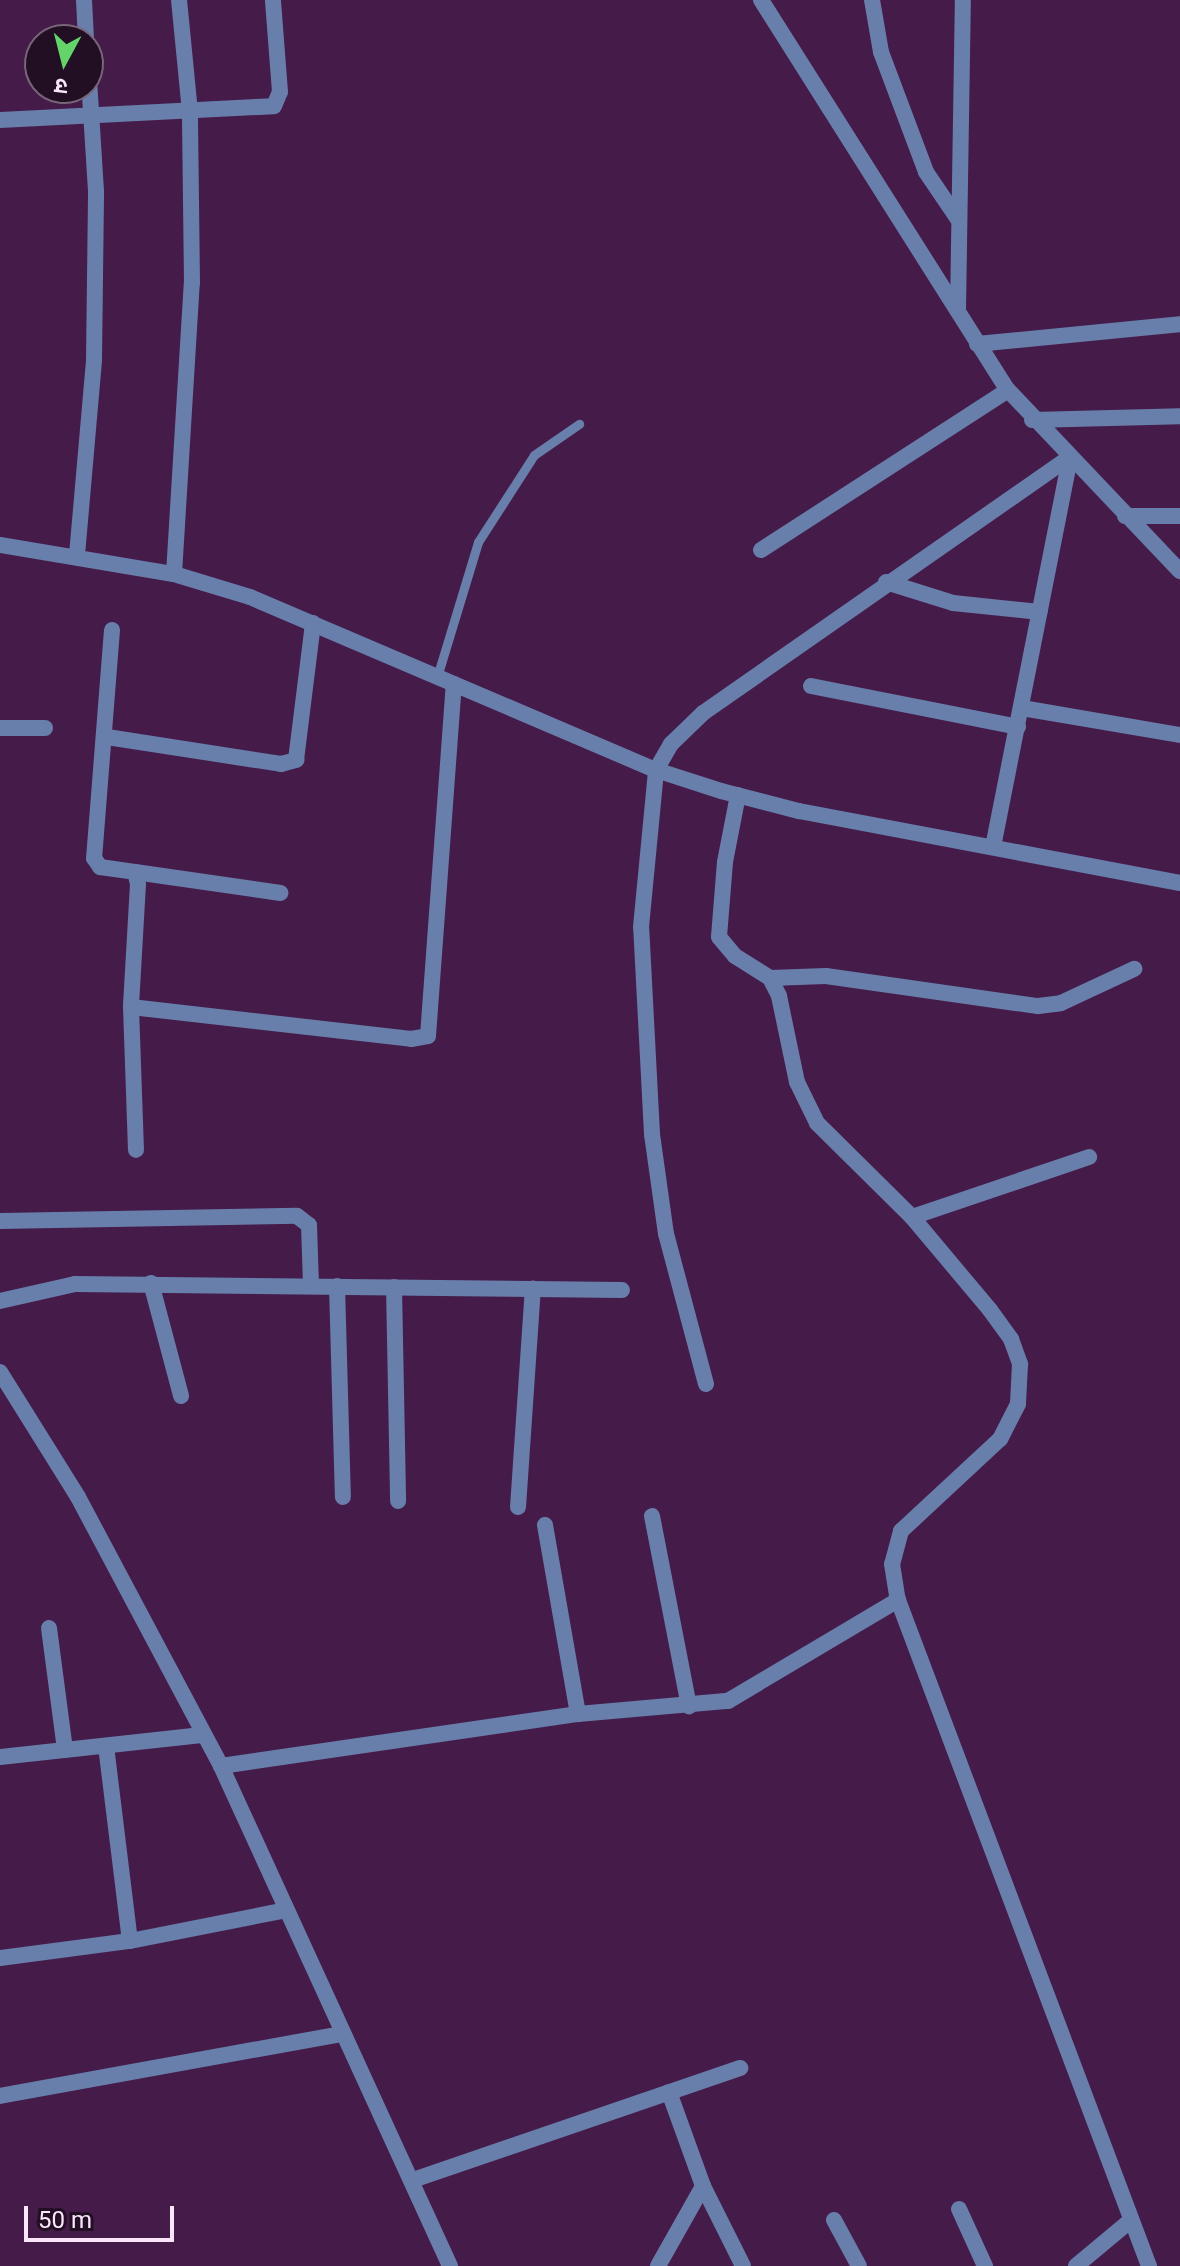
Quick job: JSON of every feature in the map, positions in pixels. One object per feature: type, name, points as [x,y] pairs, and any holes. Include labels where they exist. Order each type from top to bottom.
[{"type":"street","points":[[84,0],[85,24]]},
{"type":"street","points":[[174,574],[192,283],[190,112],[179,0]]},
{"type":"street","points":[[0,120],[264,107],[279,100],[273,0]]},
{"type":"street","points":[[761,0],[1008,390],[1032,420],[1180,571]]},
{"type":"street","points":[[872,0],[881,52],[926,172],[958,219]]},
{"type":"street","points":[[958,312],[963,0]]},
{"type":"street","points":[[77,555],[94,360],[91,104]]},
{"type":"street","points":[[977,344],[1180,324]]},
{"type":"street","points":[[761,550],[1008,390]]},
{"type":"street","points":[[1032,420],[1180,416]]},
{"type":"street","points":[[706,1384],[666,1234],[652,1134],[641,927],[656,770],[671,744],[703,713],[886,582],[1070,457]]},
{"type":"street","points":[[993,847],[1070,457]]},
{"type":"street","points":[[1125,516],[1180,516]]},
{"type":"street","points":[[0,545],[77,555],[174,574],[313,623],[656,770],[738,795],[1180,883]]},
{"type":"street","points":[[886,582],[953,603],[1040,612]]},
{"type":"street","points":[[107,737],[281,764],[296,760],[313,623]]},
{"type":"street","points":[[112,630],[107,737],[94,858],[100,867],[280,893]]},
{"type":"street","points":[[131,1007],[411,1039],[428,1036],[454,684]]},
{"type":"street","points":[[811,686],[1018,727]]},
{"type":"street","points":[[1022,708],[1180,735]]},
{"type":"street","points":[[0,728],[45,728]]},
{"type":"street","points":[[738,795],[725,862],[719,937],[735,956],[770,978],[779,996],[805,1106],[912,1217],[1011,1339],[1021,1383],[1015,1412],[1000,1439],[901,1531],[892,1564],[898,1600],[1149,2266]]},
{"type":"street","points":[[135,872],[131,1007],[136,1150]]},
{"type":"street","points":[[770,978],[826,976],[1038,1006],[1061,1003],[1134,969]]},
{"type":"street","points":[[912,1217],[1089,1157]]},
{"type":"street","points":[[0,1221],[297,1216],[309,1225],[311,1286]]},
{"type":"street","points":[[151,1283],[181,1396]]},
{"type":"street","points":[[0,1301],[53,1286],[151,1283],[622,1290]]},
{"type":"street","points":[[337,1286],[343,1497]]},
{"type":"street","points":[[394,1287],[398,1501]]},
{"type":"street","points":[[518,1507],[533,1289]]},
{"type":"street","points":[[0,1372],[78,1497],[221,1766],[450,2266]]},
{"type":"street","points":[[652,1516],[689,1706]]},
{"type":"street","points":[[545,1525],[578,1714]]},
{"type":"street","points":[[221,1766],[578,1714],[689,1706],[744,1696],[898,1600]]},
{"type":"street","points":[[49,1628],[65,1750]]},
{"type":"street","points":[[0,1757],[202,1735]]},
{"type":"street","points":[[106,1746],[130,1941]]},
{"type":"street","points":[[0,1958],[130,1941],[286,1910]]},
{"type":"street","points":[[0,2096],[342,2034]]},
{"type":"street","points":[[413,2180],[740,2068]]},
{"type":"street","points":[[669,2092],[703,2186],[743,2266]]},
{"type":"street","points":[[658,2266],[703,2186]]},
{"type":"street","points":[[959,2209],[985,2266]]},
{"type":"street","points":[[834,2220],[859,2266]]},
{"type":"street","points":[[1076,2266],[1131,2220]]},
{"type":"lane","points":[[437,677],[466,571],[478,542],[534,455],[579,424]]}]
